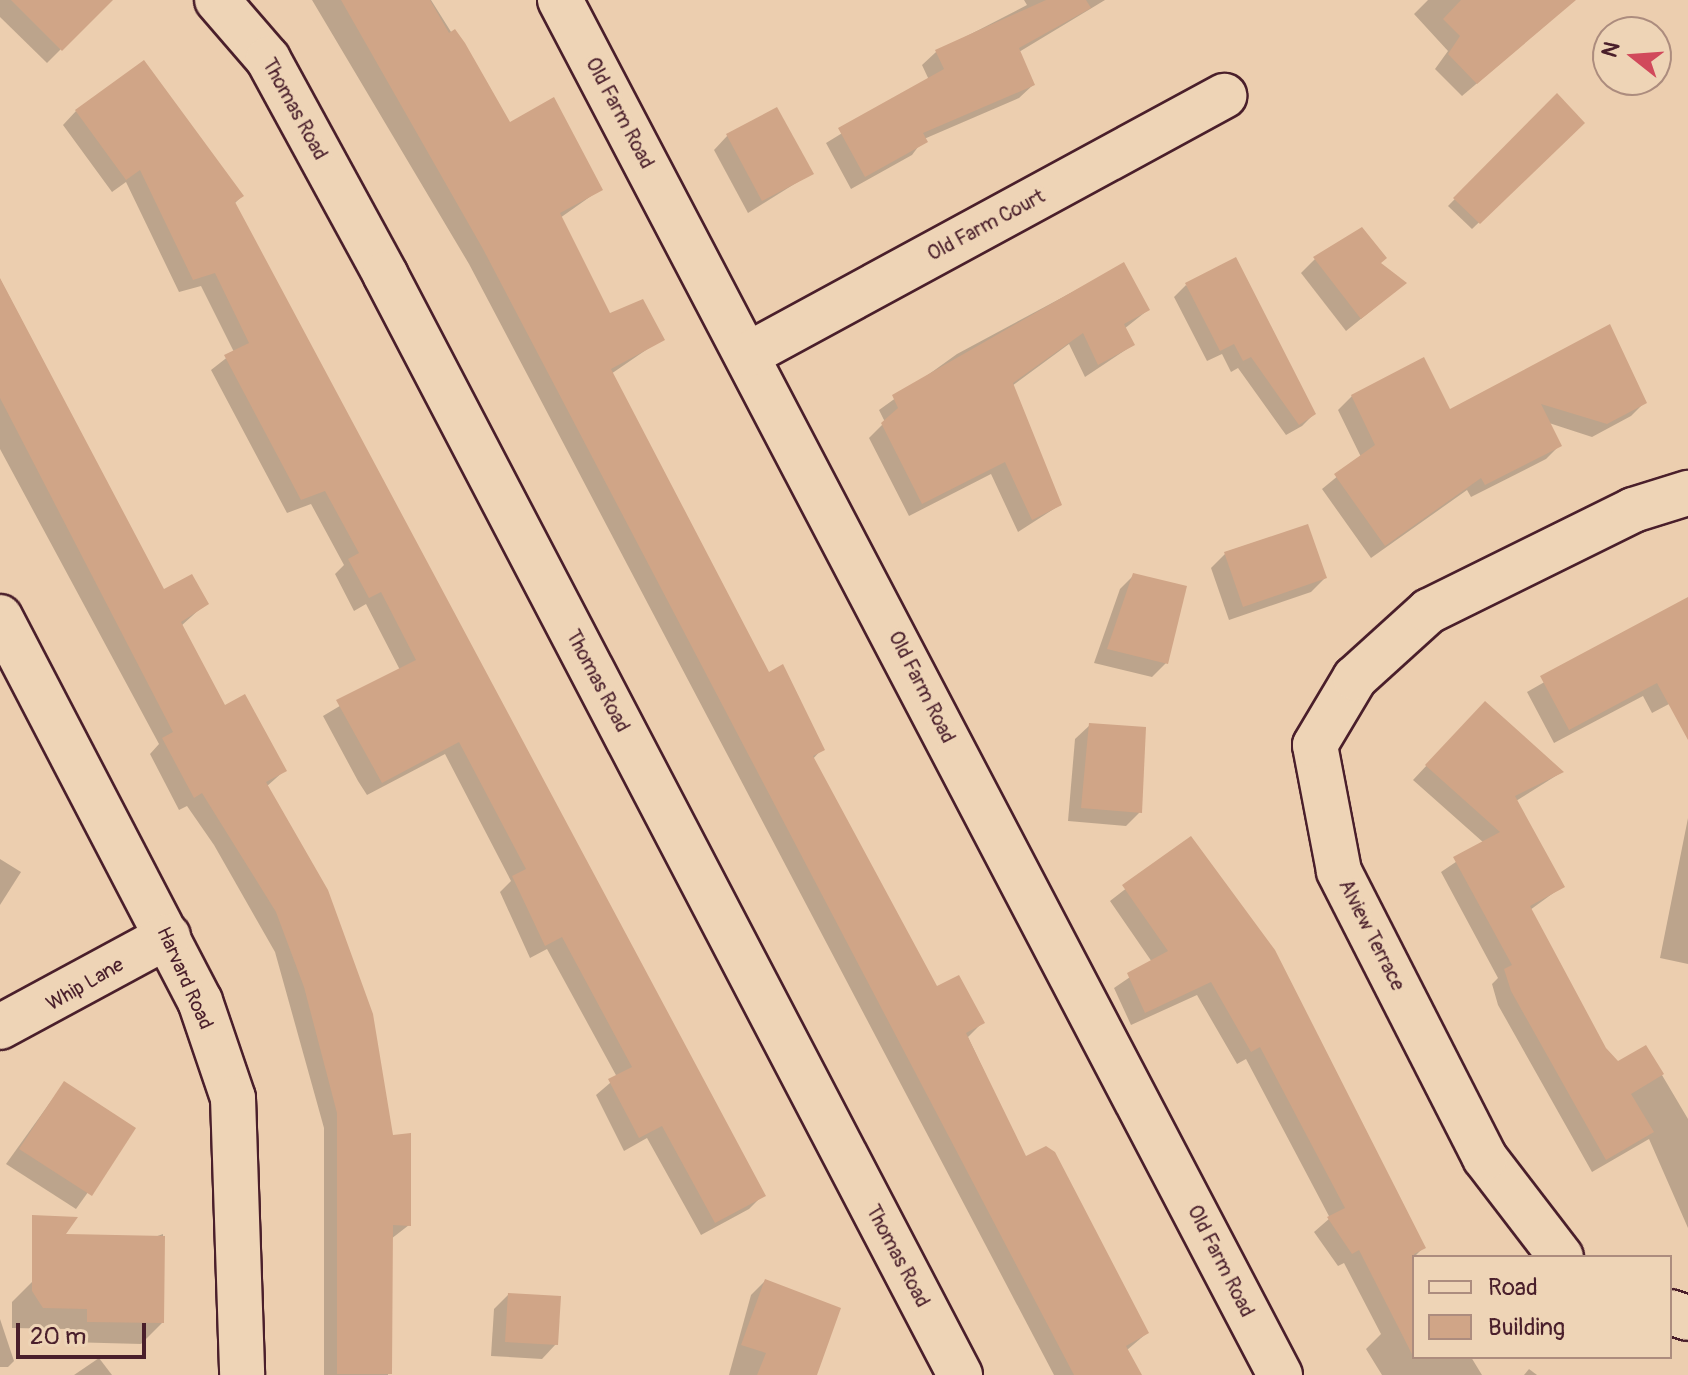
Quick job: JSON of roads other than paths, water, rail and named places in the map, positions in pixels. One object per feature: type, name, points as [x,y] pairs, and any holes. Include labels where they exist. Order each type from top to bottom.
[{"type":"street","name":"Thomas Road","points":[[217,0],[268,59],[378,260],[960,1375]]},
{"type":"street","name":"Old Farm Road","points":[[560,0],[749,354],[1280,1375]]},
{"type":"street","name":"Old Farm Court","points":[[749,354],[1224,96]]},
{"type":"street","name":"Alview Terrace","points":[[1559,1255],[1485,1158],[1339,871],[1315,745],[1355,678],[1429,611],[1633,510],[1688,493]]},
{"type":"street","name":"Harvard Road","points":[[0,617],[168,936],[233,1098],[242,1375]]},
{"type":"street","name":"Whip Lane","points":[[0,1027],[168,936]]}]
